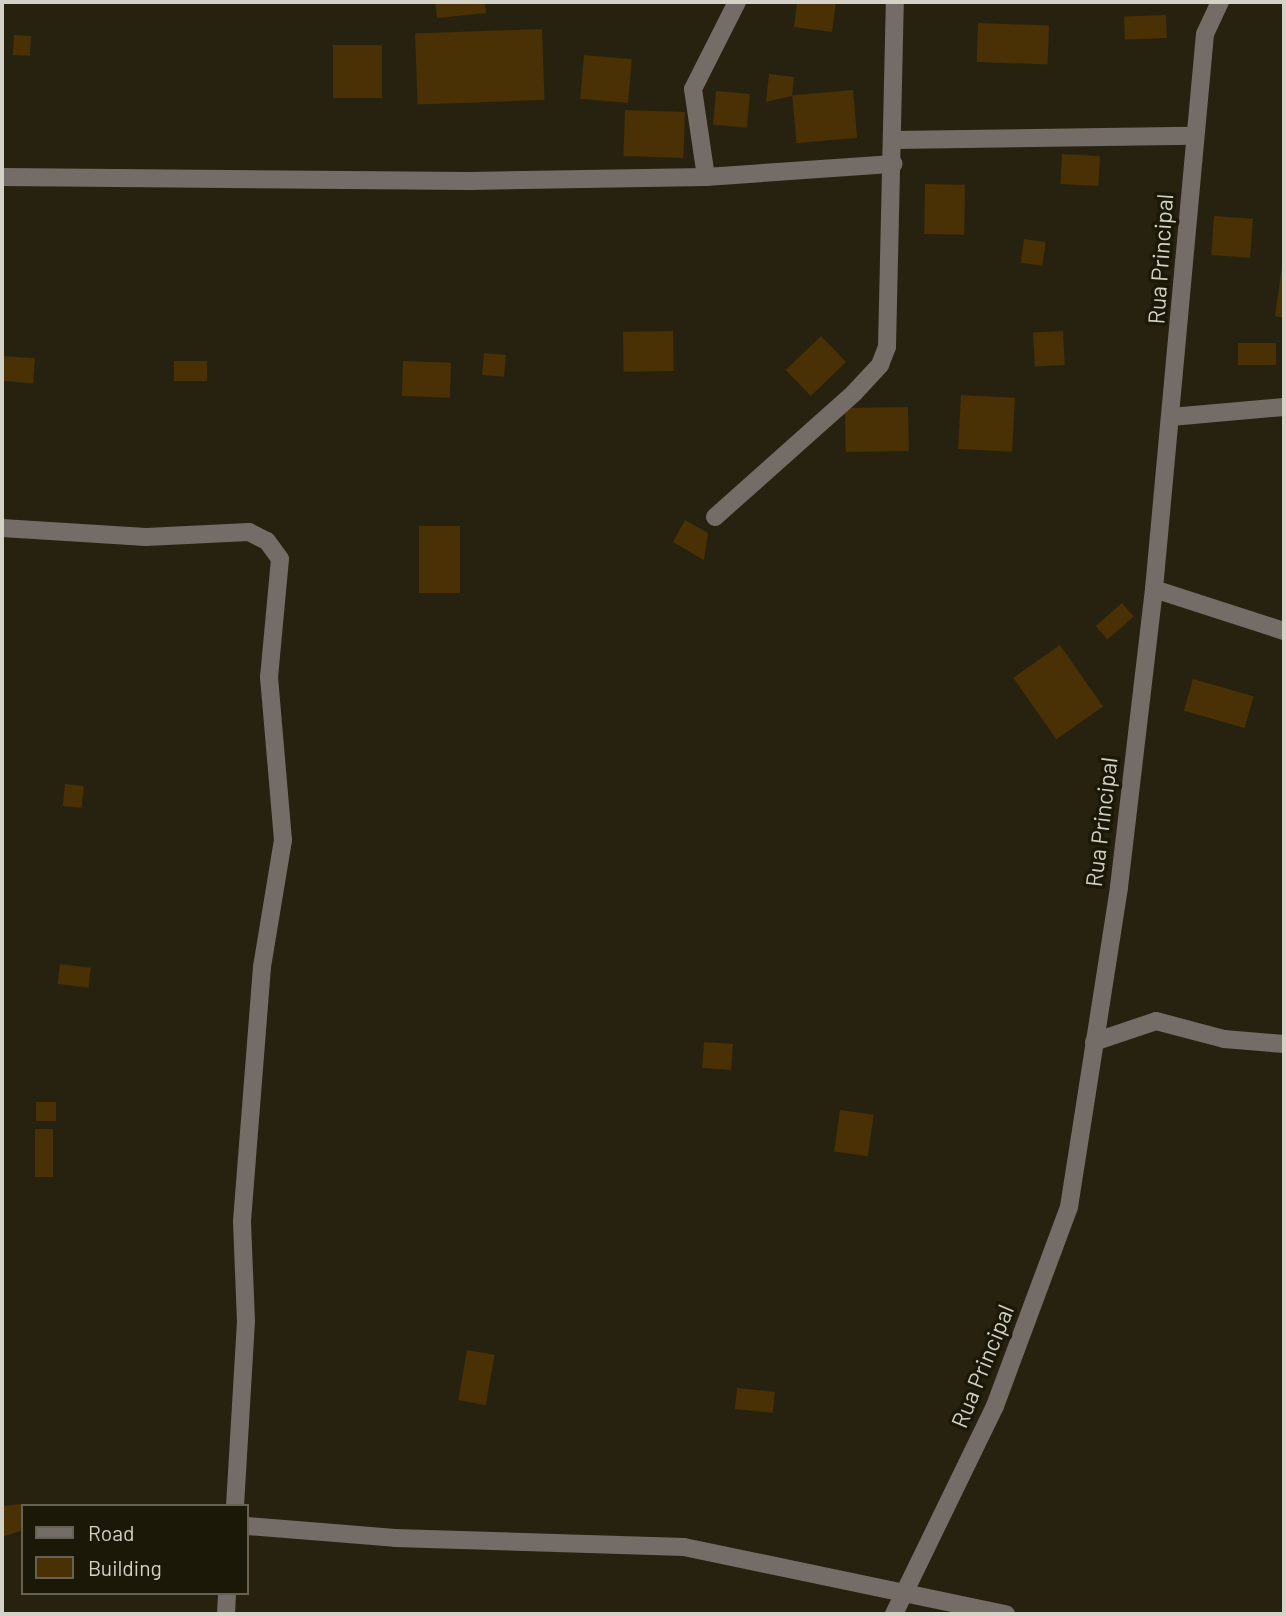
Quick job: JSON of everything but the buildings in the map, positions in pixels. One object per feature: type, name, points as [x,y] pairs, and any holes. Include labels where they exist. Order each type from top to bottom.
[{"type":"street","points":[[706,177],[693,89],[737,2]]},
{"type":"street","points":[[715,517],[880,365],[890,334],[895,2]]},
{"type":"street","name":"Rua Principal","points":[[894,1614],[899,1595],[995,1406],[1053,1262],[1069,1207],[1094,1042],[1154,589],[1171,417],[1193,136],[1205,34],[1220,2]]},
{"type":"street","points":[[894,141],[1193,136]]},
{"type":"street","points":[[2,177],[706,177],[894,164]]},
{"type":"street","points":[[1171,417],[1284,407]]},
{"type":"street","points":[[2,528],[146,537],[249,532],[267,541],[279,558],[269,677],[283,840],[262,967],[242,1222],[246,1321],[236,1504]]},
{"type":"street","points":[[1154,589],[1284,631]]},
{"type":"street","points":[[1094,1042],[1156,1021],[1224,1039],[1284,1044]]},
{"type":"street","points":[[248,1527],[395,1538],[684,1547],[899,1595],[1006,1614]]},
{"type":"street","points":[[226,1614],[228,1595]]}]
